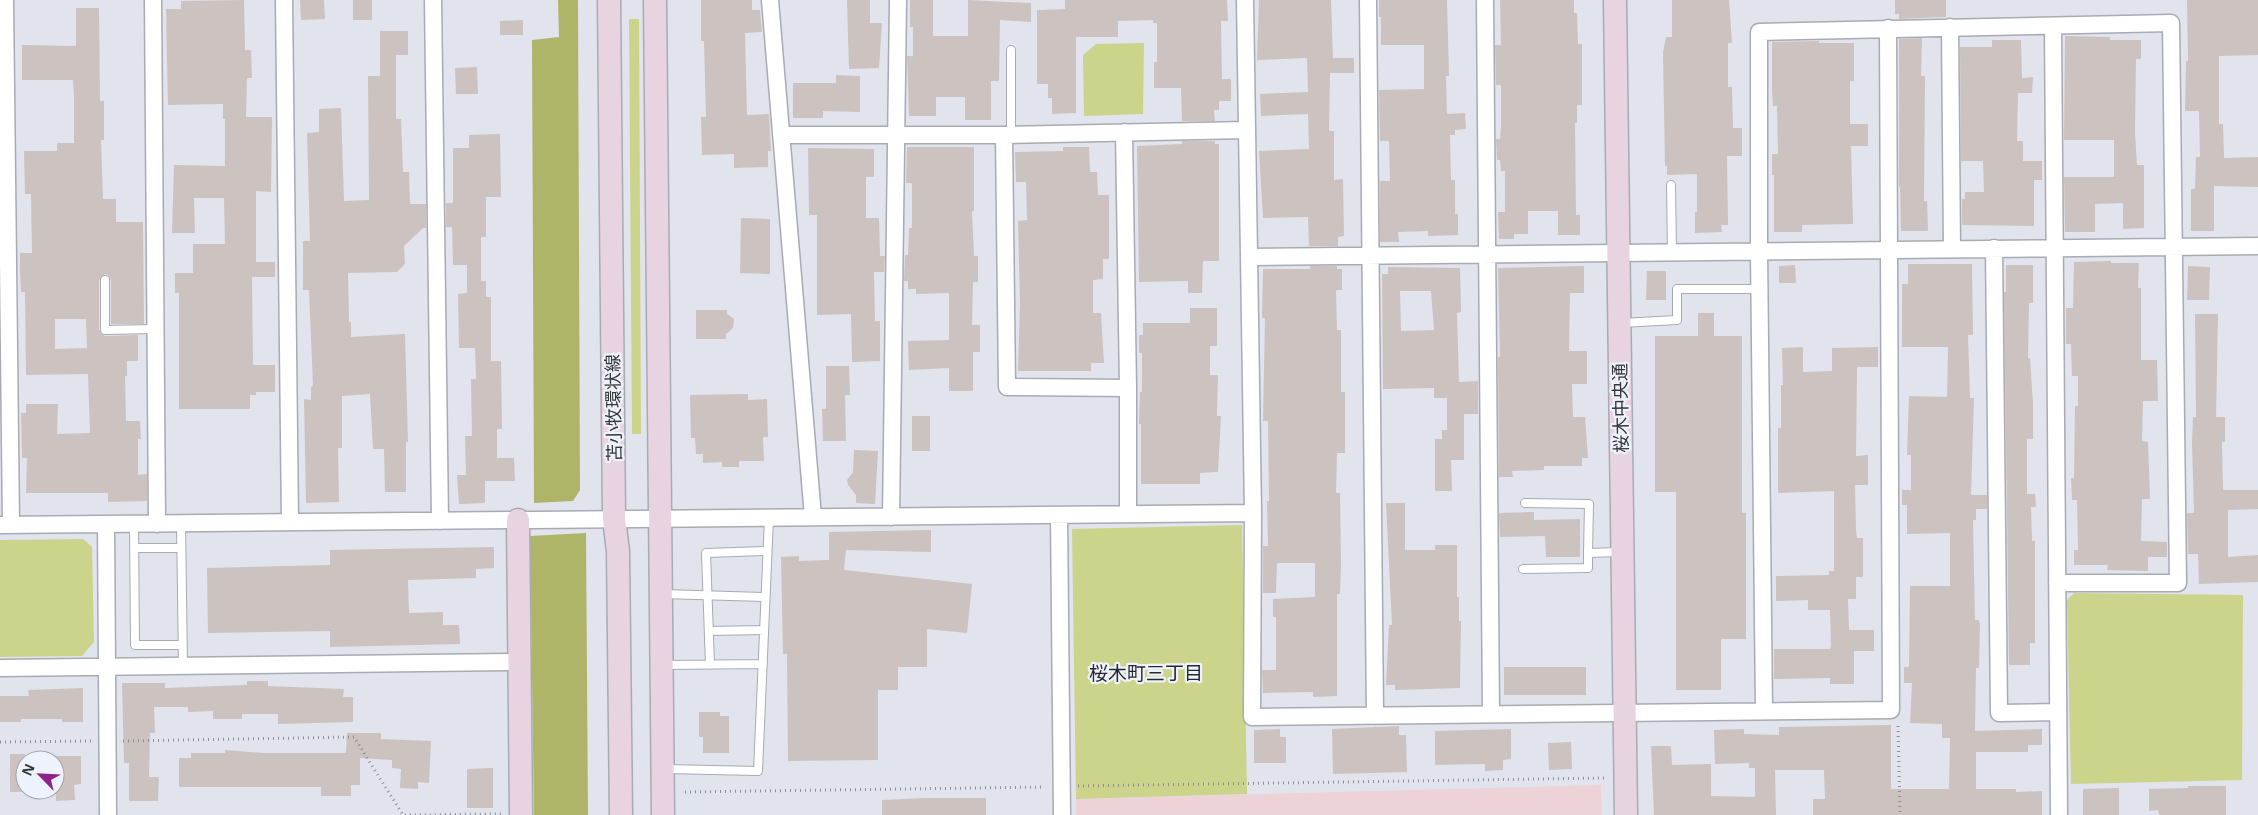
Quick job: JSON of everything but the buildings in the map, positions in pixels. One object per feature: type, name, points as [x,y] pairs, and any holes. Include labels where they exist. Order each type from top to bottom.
[{"type":"main road","name":"苫小牧環状線","points":[[609,0],[614,519],[618,551],[621,815]]},
{"type":"main road","points":[[655,0],[663,815]]},
{"type":"main road","name":"桜木中央通","points":[[1615,0],[1626,815]]},
{"type":"main road","points":[[518,520],[521,814]]},
{"type":"street","points":[[5,0],[6,525],[1253,513]]},
{"type":"street","points":[[153,0],[157,524]]},
{"type":"street","points":[[284,0],[290,522]]},
{"type":"street","points":[[433,0],[440,521]]},
{"type":"street","points":[[770,0],[813,517]]},
{"type":"street","points":[[891,517],[898,0]]},
{"type":"street","points":[[1245,0],[1253,513],[1252,717],[1891,710],[1888,28]]},
{"type":"street","points":[[1368,0],[1375,716]]},
{"type":"street","points":[[1485,0],[1491,714]]},
{"type":"street","points":[[1764,711],[1758,251],[1759,32],[2171,23],[2178,583],[2057,583]]},
{"type":"street","points":[[2053,26],[2059,815]]},
{"type":"street","points":[[1950,27],[1952,249]]},
{"type":"street","points":[[781,135],[1008,135],[1247,130]]},
{"type":"street","points":[[1124,132],[1128,514]]},
{"type":"street","points":[[1008,135],[1007,387],[1128,388]]},
{"type":"street","points":[[1249,257],[2258,246]]},
{"type":"street","points":[[1994,248],[1999,713],[2058,712]]},
{"type":"street","points":[[1059,515],[1062,815]]},
{"type":"street","points":[[106,524],[108,815]]},
{"type":"street","points":[[0,668],[520,662]]},
{"type":"lane","points":[[1008,135],[1011,50]]},
{"type":"lane","points":[[1670,185],[1672,252]]},
{"type":"lane","points":[[105,280],[105,330],[155,329]]},
{"type":"lane","points":[[1619,323],[1677,320],[1677,289],[1759,289]]},
{"type":"lane","points":[[1523,569],[1588,568],[1588,504],[1525,503]]},
{"type":"lane","points":[[663,769],[758,770],[769,518]]},
{"type":"lane","points":[[181,523],[183,666]]},
{"type":"lane","points":[[134,524],[135,645],[182,644]]},
{"type":"lane","points":[[134,548],[181,548]]},
{"type":"lane","points":[[710,665],[706,553],[767,551]]},
{"type":"lane","points":[[1588,553],[1623,552]]},
{"type":"lane","points":[[661,594],[765,597]]},
{"type":"lane","points":[[709,631],[764,630]]},
{"type":"lane","points":[[662,665],[762,664]]},
{"type":"path","points":[[1891,710],[1898,721],[1900,815]]},
{"type":"path","points":[[0,742],[354,737],[403,815],[521,814]]},
{"type":"path","points":[[685,792],[1605,778]]},
{"type":"shaded area","points":[[1601,785],[1602,815],[1076,815],[1076,799]]},
{"type":"green space","points":[[558,0],[578,0],[580,490],[573,501],[534,503],[532,40],[559,37]]},
{"type":"green space","points":[[629,19],[639,19],[641,434],[632,434]]},
{"type":"green space","points":[[1144,43],[1143,114],[1084,116],[1083,55],[1096,44]]},
{"type":"green space","points":[[1242,525],[1247,794],[1076,799],[1072,529]]},
{"type":"green space","points":[[586,533],[588,815],[534,815],[530,536]]},
{"type":"green space","points":[[83,539],[92,547],[94,642],[82,656],[0,657],[0,540]]},
{"type":"green space","points":[[2074,593],[2243,595],[2242,780],[2071,784],[2067,600]]},
{"type":"district","name":"桜木町三丁目","points":[[1146,673]]}]
